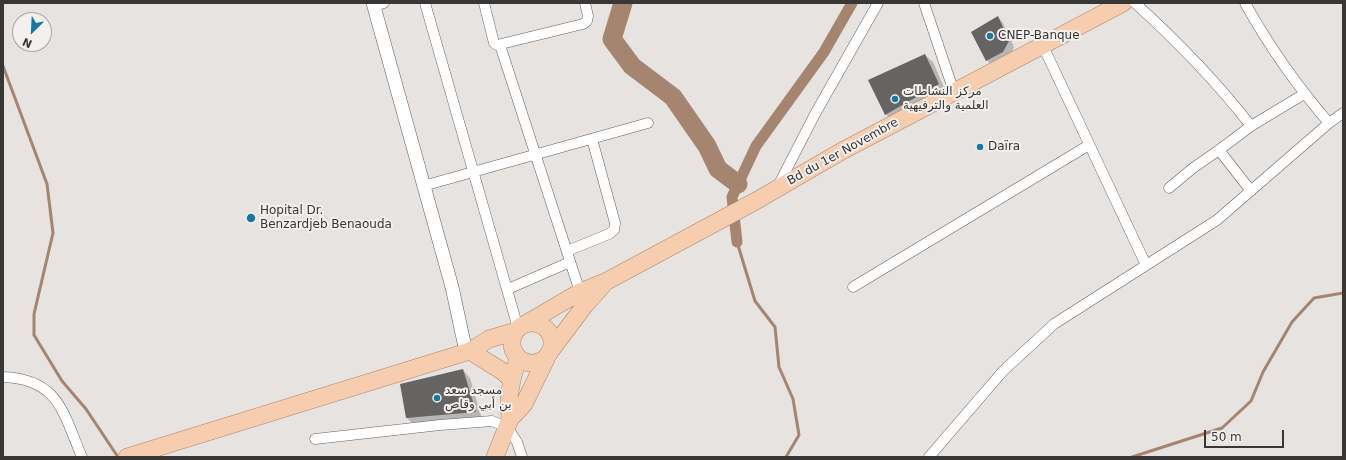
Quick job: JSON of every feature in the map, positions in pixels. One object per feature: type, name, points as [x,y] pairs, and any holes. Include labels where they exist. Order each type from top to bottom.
[{"type":"main road","name":"Bd du 1er Novembre","points":[[607,281],[754,202],[842,151],[1124,3]]},
{"type":"main road","points":[[127,457],[468,352],[489,339],[520,327],[580,292],[607,281]]},
{"type":"main road","points":[[508,423],[524,404],[549,354],[585,305],[607,281]]},
{"type":"main road","points":[[468,352],[490,359],[518,357],[529,363],[537,363],[549,354],[552,337],[550,331],[540,324],[520,327]]},
{"type":"main road","points":[[495,457],[508,423],[509,397],[518,357],[512,344],[520,327]]},
{"type":"main road","points":[[468,352],[502,371],[512,380]]},
{"type":"street","points":[[425,3],[520,327]]},
{"type":"street","points":[[484,3],[494,43],[500,45],[583,24],[587,22],[588,16],[585,3]]},
{"type":"street","points":[[777,188],[815,114],[878,3]]},
{"type":"street","points":[[924,3],[954,92]]},
{"type":"street","points":[[1124,3],[1174,39],[1226,93],[1251,126]]},
{"type":"street","points":[[1245,3],[1258,26],[1304,94],[1329,123]]},
{"type":"street","points":[[377,4],[423,186],[452,288],[468,352]]},
{"type":"street","points":[[500,45],[534,154],[580,292]]},
{"type":"street","points":[[1043,46],[1146,265]]},
{"type":"street","points":[[1169,188],[1193,168],[1251,126],[1304,94]]},
{"type":"street","points":[[929,457],[1003,372],[1054,324],[1217,220],[1329,123],[1343,113]]},
{"type":"street","points":[[423,186],[648,123]]},
{"type":"street","points":[[567,251],[609,234],[614,230],[615,223],[592,139]]},
{"type":"street","points":[[853,287],[1089,145]]},
{"type":"street","points":[[1219,150],[1251,191]]},
{"type":"street","points":[[508,289],[570,262]]},
{"type":"street","points":[[3,377],[21,377],[35,382],[50,392],[59,404],[82,457]]},
{"type":"street","points":[[315,439],[492,421],[508,423],[522,457]]},
{"type":"building","name":"CNEP-Banque","points":[[998,16],[1009,41],[1003,52],[986,61],[971,32]]},
{"type":"building","name":"مركز النشاطات العلمية والترفيهية","points":[[925,54],[939,84],[885,115],[868,80]]},
{"type":"building","name":"مسجد سعد بن أبي وقاص","points":[[463,369],[476,412],[406,418],[400,384]]},
{"type":"waterway","points":[[623,3],[612,39],[632,66],[673,97],[707,146],[718,169],[738,184]]},
{"type":"waterway","points":[[737,242],[732,197],[756,146],[824,52],[852,3]]},
{"type":"waterway","points":[[3,66],[47,184],[53,233],[34,314],[34,335],[62,381],[86,409],[118,457]]},
{"type":"waterway","points":[[737,242],[755,301],[775,327],[779,367],[793,399],[799,435],[786,457]]},
{"type":"waterway","points":[[1132,457],[1222,428],[1251,401],[1263,372],[1292,322],[1314,298],[1343,293]]},
{"type":"place","name":"CNEP-Banque","points":[[990,36]]},
{"type":"place","name":"مركز النشاطات العلمية والترفيهية","points":[[895,99]]},
{"type":"place","name":"Daïra","points":[[980,147]]},
{"type":"place","name":"Hopital Dr. Benzardjeb Benaouda","points":[[251,218]]},
{"type":"place","name":"مسجد سعد بن أبي وقاص","points":[[437,398]]}]
